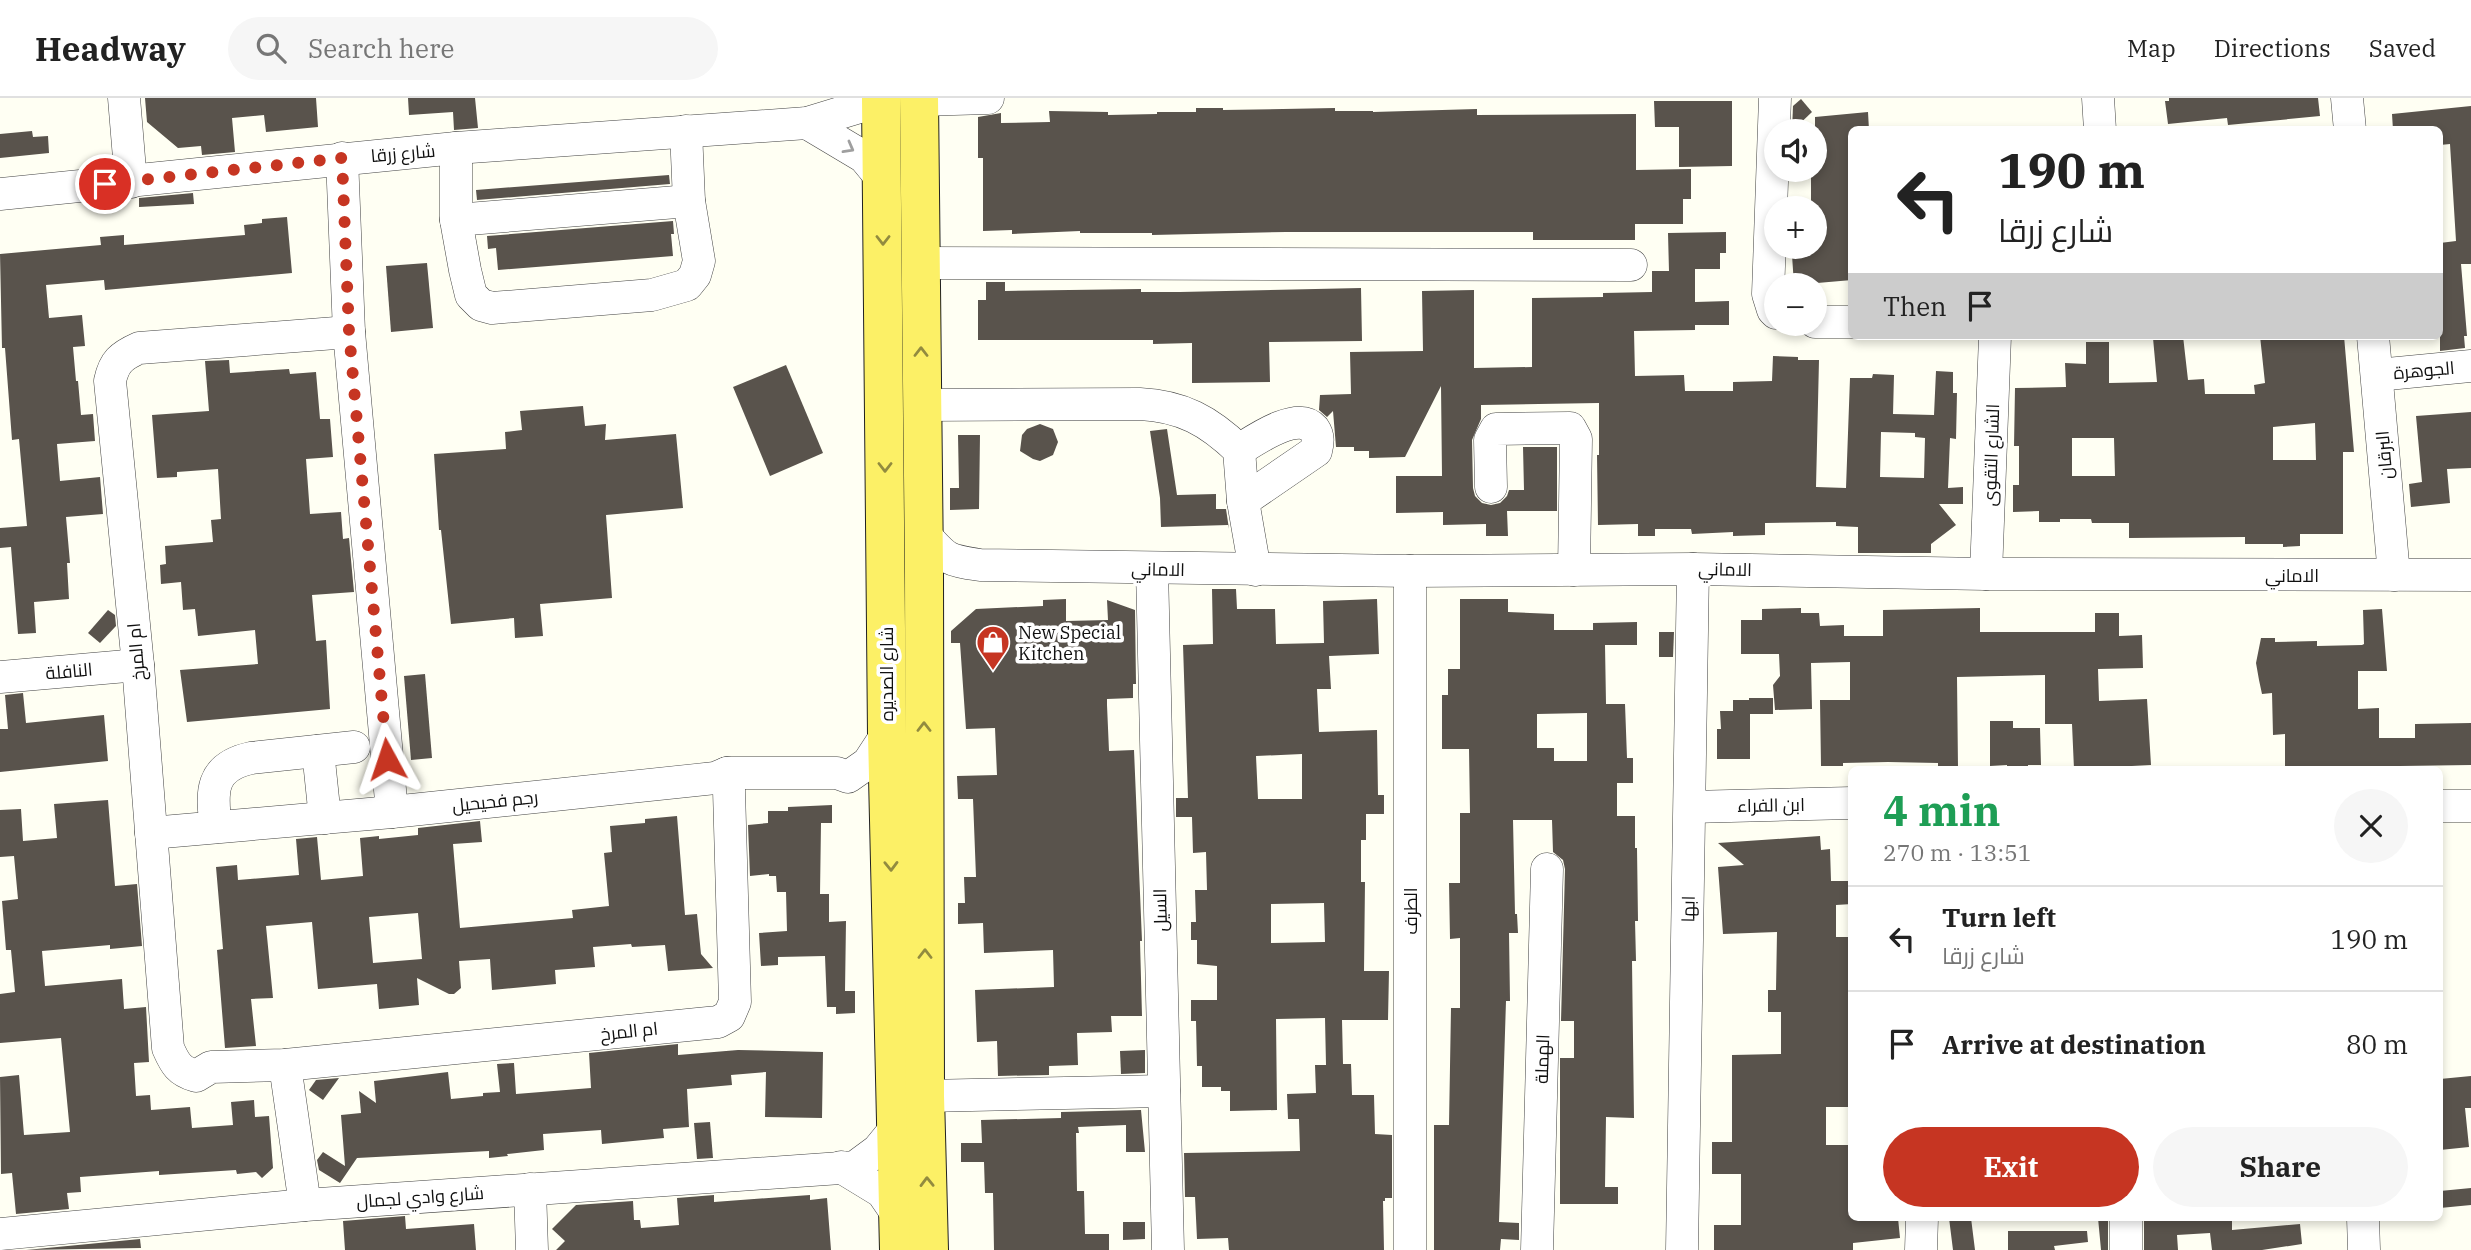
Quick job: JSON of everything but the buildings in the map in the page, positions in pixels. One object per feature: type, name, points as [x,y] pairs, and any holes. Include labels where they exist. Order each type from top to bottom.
[{"type":"main road","name":"شارع الصديره","points":[[881,98],[887,734],[899,1234]]},
{"type":"main road","points":[[919,99],[925,1096],[929,1250]]},
{"type":"street","points":[[124,98],[131,182]]},
{"type":"street","name":"شارع زرقا","points":[[0,194],[342,158],[807,123],[863,106],[869,98]]},
{"type":"street","points":[[919,99],[988,98]]},
{"type":"street","points":[[1769,273],[1774,98]]},
{"type":"street","points":[[2098,98],[2100,126]]},
{"type":"street","points":[[2347,98],[2350,126]]},
{"type":"street","points":[[807,123],[864,157],[883,180]]},
{"type":"street","points":[[456,148],[456,220],[471,295],[481,305],[492,308],[652,295],[687,285],[695,275],[699,261],[689,201],[686,131]]},
{"type":"street","points":[[342,158],[349,332],[391,812]]},
{"type":"street","points":[[456,220],[689,201]]},
{"type":"street","points":[[920,263],[1631,265]]},
{"type":"street","points":[[1827,322],[1848,322]]},
{"type":"street","name":"ام المرخ","points":[[349,332],[146,347],[124,355],[113,366],[110,381],[138,665],[168,1048],[182,1072],[196,1076],[211,1067],[285,1065],[718,1022],[729,1016],[735,1002],[727,773]]},
{"type":"street","name":"الشارع التقوى","points":[[1986,574],[1995,340]]},
{"type":"street","name":"البرقان","points":[[2373,340],[2393,575]]},
{"type":"street","name":"الجوهرة","points":[[2377,375],[2471,366]]},
{"type":"street","points":[[922,405],[1164,405],[1186,412],[1224,436],[1239,450],[1243,501],[1255,570]]},
{"type":"street","points":[[1239,450],[1282,426],[1300,422],[1314,429],[1318,438],[1316,451],[1243,501]]},
{"type":"street","points":[[1491,487],[1490,440],[1496,429],[1570,428],[1576,439],[1574,570]]},
{"type":"street","name":"الاماني","points":[[923,533],[952,561],[980,565],[1255,570],[1693,569],[1986,574],[2471,575]]},
{"type":"street","name":"الاماني","points":[[924,598],[955,574],[980,565]]},
{"type":"street","name":"السيل","points":[[1152,569],[1168,1250]]},
{"type":"street","name":"ابها","points":[[1682,1250],[1693,569]]},
{"type":"street","name":"الطرف","points":[[1410,571],[1410,1250]]},
{"type":"street","name":"النافلة","points":[[0,677],[138,665]]},
{"type":"street","name":"رجم فحيحيل","points":[[151,833],[391,812],[715,778],[727,773],[837,774],[848,777],[859,771],[876,754],[887,734]]},
{"type":"street","points":[[216,827],[213,790],[218,778],[238,761],[354,747]]},
{"type":"street","points":[[318,751],[325,818]]},
{"type":"street","points":[[837,774],[875,801],[891,821]]},
{"type":"street","name":"ابن الفراء","points":[[1690,807],[1848,803]]},
{"type":"street","points":[[2443,806],[2471,806]]},
{"type":"street","name":"الهملة","points":[[1537,1250],[1547,869]]},
{"type":"street","points":[[285,1065],[305,1205]]},
{"type":"street","points":[[925,1096],[1164,1091]]},
{"type":"street","name":"شارع وادي لجمال","points":[[0,1234],[305,1205],[855,1167],[883,1145],[896,1128]]},
{"type":"street","points":[[841,1167],[882,1192],[899,1234]]},
{"type":"street","points":[[530,1189],[532,1250]]},
{"type":"street","points":[[1921,1250],[1922,1221]]},
{"type":"street","points":[[2126,1221],[2126,1250]]},
{"type":"street","points":[[2362,1221],[2364,1250]]},
{"type":"place","name":"New Special Kitchen","points":[[993,672]]},
{"type":"route","points":[[105,184],[342,158],[349,332],[387,759]]}]
